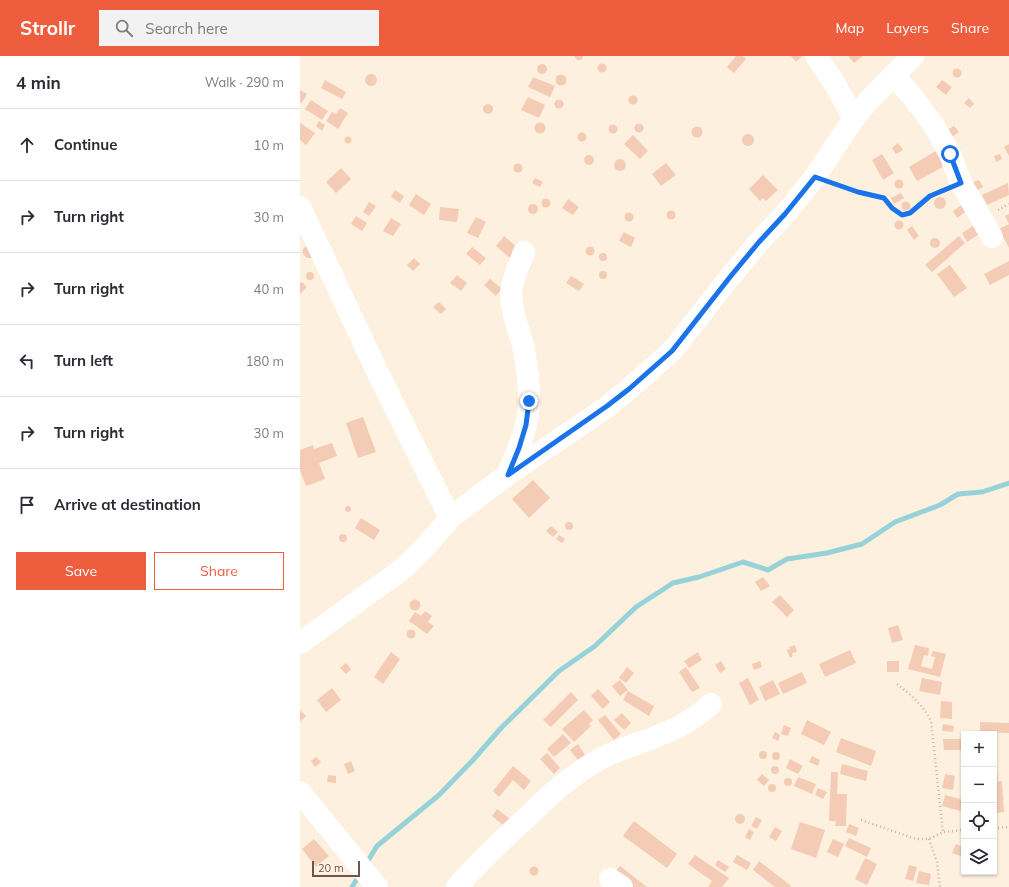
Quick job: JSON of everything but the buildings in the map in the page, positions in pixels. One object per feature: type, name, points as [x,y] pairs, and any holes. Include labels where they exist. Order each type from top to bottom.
[{"type":"street","points":[[816,56],[833,81],[854,118]]},
{"type":"street","points":[[300,643],[404,568],[428,544],[450,518],[508,475],[607,406],[629,389],[672,351],[734,271],[785,214],[815,177],[854,118],[871,98],[913,56]]},
{"type":"street","points":[[893,75],[912,96],[933,124],[950,154],[961,183],[992,237]]},
{"type":"street","points":[[300,207],[376,369],[450,518]]},
{"type":"street","points":[[508,475],[519,448],[526,425],[529,401],[524,352],[515,318],[511,293],[515,276],[524,252]]},
{"type":"street","points":[[458,887],[494,848],[554,791],[576,773],[602,758],[628,746],[669,732],[683,725],[711,704]]},
{"type":"street","points":[[300,792],[377,887]]},
{"type":"path","points":[[815,177],[858,192],[884,198],[892,208],[902,215],[910,213],[930,196],[961,183]]},
{"type":"path","points":[[897,684],[916,700],[931,721],[944,832]]},
{"type":"path","points":[[861,820],[916,839],[928,839],[944,832],[961,830]]},
{"type":"path","points":[[997,828],[1009,827]]},
{"type":"path","points":[[928,839],[937,862],[940,887]]},
{"type":"waterway","points":[[366,864],[377,846],[439,795],[501,728],[559,671],[595,646],[636,607],[673,583],[699,577],[743,562],[768,570],[787,559],[827,553],[862,544],[895,522],[940,505],[958,494],[982,492],[1009,483]]},
{"type":"waterway","points":[[352,887],[360,874]]},
{"type":"route","points":[[529,401],[526,425],[519,448],[508,475],[607,406],[629,389],[672,351],[730,277],[815,177],[858,192],[884,198],[892,208],[902,215],[910,213],[930,196],[961,183],[950,154]]}]
